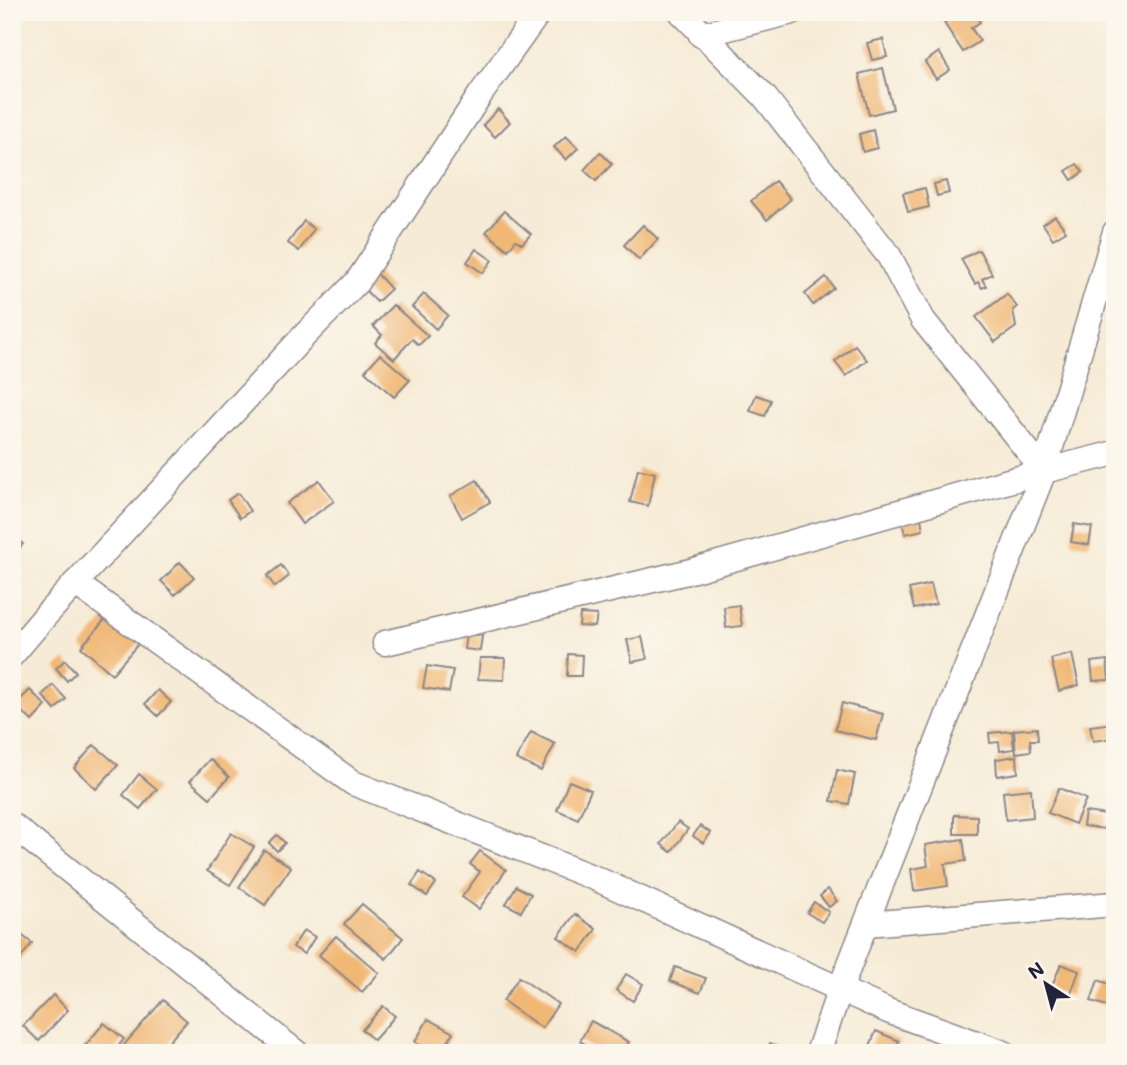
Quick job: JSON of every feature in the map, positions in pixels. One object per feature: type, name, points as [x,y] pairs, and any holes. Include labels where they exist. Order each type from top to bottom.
[{"type":"street","points":[[12,655],[75,583],[357,282],[480,95],[540,12]]},
{"type":"street","points":[[681,12],[764,96],[889,256],[923,320],[1044,471]]},
{"type":"street","points":[[701,35],[792,12]]},
{"type":"street","points":[[818,1053],[840,989],[1044,471],[1115,232]]},
{"type":"street","points":[[385,643],[687,572],[1115,453]]},
{"type":"street","points":[[75,583],[353,783],[597,879],[888,1011],[1004,1053]]},
{"type":"street","points":[[12,825],[297,1053]]},
{"type":"street","points":[[866,924],[1115,904]]},
{"type":"building","points":[[960,12],[973,12],[980,22],[971,28],[980,41],[963,52],[944,23]]},
{"type":"building","points":[[883,39],[887,57],[872,60],[867,43]]},
{"type":"building","points":[[939,52],[950,70],[936,79],[925,62]]},
{"type":"building","points":[[883,68],[893,109],[869,115],[859,74]]},
{"type":"building","points":[[498,109],[510,122],[495,137],[483,125]]},
{"type":"building","points":[[873,130],[877,148],[863,152],[859,134]]},
{"type":"building","points":[[566,136],[578,148],[566,160],[554,147]]},
{"type":"building","points":[[600,152],[612,164],[596,181],[584,170]]},
{"type":"building","points":[[1077,164],[1083,172],[1072,180],[1066,171]]},
{"type":"building","points":[[775,181],[791,199],[767,220],[751,201]]},
{"type":"building","points":[[946,181],[949,193],[937,196],[934,184]]},
{"type":"building","points":[[925,188],[929,207],[908,212],[903,193]]},
{"type":"building","points":[[504,211],[531,234],[522,244],[516,240],[508,250],[486,232]]},
{"type":"building","points":[[1055,216],[1066,231],[1053,239],[1043,224]]},
{"type":"building","points":[[304,221],[314,229],[299,251],[288,243]]},
{"type":"building","points":[[643,225],[658,239],[639,260],[624,245]]},
{"type":"building","points":[[476,249],[492,260],[483,273],[467,262]]},
{"type":"building","points":[[979,250],[992,274],[982,279],[986,286],[982,288],[978,282],[975,284],[961,259]]},
{"type":"building","points":[[372,268],[391,289],[377,302],[359,284]]},
{"type":"building","points":[[826,277],[834,288],[813,305],[805,294]]},
{"type":"building","points":[[424,294],[448,315],[436,329],[412,307]]},
{"type":"building","points":[[1007,294],[1017,307],[1013,310],[1016,327],[995,342],[976,317]]},
{"type":"building","points":[[393,305],[428,336],[419,345],[412,339],[394,359],[375,343],[382,335],[373,326]]},
{"type":"building","points":[[855,345],[867,360],[846,376],[835,362]]},
{"type":"building","points":[[380,354],[410,380],[394,397],[365,371]]},
{"type":"building","points":[[756,395],[771,400],[765,416],[750,411]]},
{"type":"building","points":[[638,469],[655,473],[648,506],[630,502]]},
{"type":"building","points":[[319,480],[334,501],[302,524],[287,503]]},
{"type":"building","points":[[477,480],[490,502],[462,518],[450,496]]},
{"type":"building","points":[[238,493],[250,511],[240,518],[228,500]]},
{"type":"building","points":[[921,518],[923,530],[905,534],[902,522]]},
{"type":"building","points":[[1074,524],[1092,527],[1089,545],[1071,542]]},
{"type":"building","points":[[12,535],[23,544],[12,556]]},
{"type":"building","points":[[180,562],[194,577],[175,595],[161,581]]},
{"type":"building","points":[[281,565],[289,576],[275,587],[267,576]]},
{"type":"building","points":[[931,584],[936,604],[914,609],[909,589]]},
{"type":"building","points":[[739,605],[742,626],[726,628],[724,607]]},
{"type":"building","points":[[580,614],[597,615],[595,627],[579,626]]},
{"type":"building","points":[[108,616],[139,643],[112,674],[81,647]]},
{"type":"building","points":[[466,634],[482,636],[480,651],[464,649]]},
{"type":"building","points":[[642,637],[647,659],[632,662],[627,640]]},
{"type":"building","points":[[568,654],[582,655],[581,676],[567,676]]},
{"type":"building","points":[[1072,654],[1079,685],[1059,691],[1051,659]]},
{"type":"building","points":[[480,658],[505,658],[504,680],[478,679]]},
{"type":"building","points":[[65,660],[76,672],[67,681],[56,668]]},
{"type":"building","points":[[1107,660],[1109,680],[1093,681],[1091,662]]},
{"type":"building","points":[[427,666],[453,670],[449,692],[423,688]]},
{"type":"building","points":[[53,685],[66,699],[55,710],[42,695]]},
{"type":"building","points":[[30,690],[46,706],[32,721],[15,705]]},
{"type":"building","points":[[158,690],[171,702],[158,716],[145,704]]},
{"type":"building","points":[[842,703],[883,714],[876,740],[835,730]]},
{"type":"building","points":[[1113,723],[1115,738],[1093,741],[1090,726]]},
{"type":"building","points":[[1037,728],[1038,740],[1030,740],[1031,751],[1016,753],[1014,730]]},
{"type":"building","points":[[1012,731],[1014,749],[1000,751],[999,742],[990,743],[989,733]]},
{"type":"building","points":[[531,732],[555,744],[541,771],[516,759]]},
{"type":"building","points":[[94,745],[118,765],[96,789],[74,768]]},
{"type":"building","points":[[1017,756],[1018,773],[997,776],[996,759]]},
{"type":"building","points":[[210,759],[229,777],[210,798],[190,781]]},
{"type":"building","points":[[837,770],[855,774],[849,804],[831,801]]},
{"type":"building","points":[[139,774],[157,789],[140,809],[123,795]]},
{"type":"building","points":[[569,781],[591,790],[578,819],[557,810]]},
{"type":"building","points":[[1059,788],[1086,799],[1075,824],[1048,813]]},
{"type":"building","points":[[1031,789],[1033,817],[1006,820],[1003,792]]},
{"type":"building","points":[[1085,812],[1107,815],[1104,829],[1083,826]]},
{"type":"building","points":[[954,815],[977,816],[977,834],[954,834]]},
{"type":"building","points":[[678,822],[688,829],[671,852],[661,844]]},
{"type":"building","points":[[700,826],[711,833],[703,843],[693,836]]},
{"type":"building","points":[[231,833],[254,847],[230,885],[207,871]]},
{"type":"building","points":[[277,835],[285,843],[277,851],[269,843]]},
{"type":"building","points":[[963,839],[966,861],[945,864],[948,886],[914,891],[911,869],[928,866],[925,845]]},
{"type":"building","points":[[264,850],[291,867],[265,905],[239,887]]},
{"type":"building","points":[[480,851],[506,870],[479,909],[462,897],[480,872],[470,864]]},
{"type":"building","points":[[420,872],[436,883],[427,896],[411,885]]},
{"type":"building","points":[[516,886],[531,894],[521,912],[506,904]]},
{"type":"building","points":[[828,889],[837,901],[829,907],[820,896]]},
{"type":"building","points":[[814,902],[829,912],[822,922],[807,913]]},
{"type":"building","points":[[362,904],[403,938],[386,959],[344,924]]},
{"type":"building","points":[[575,914],[596,929],[580,952],[558,937]]},
{"type":"building","points":[[12,928],[32,943],[20,959],[12,953]]},
{"type":"building","points":[[304,930],[315,937],[304,954],[293,947]]},
{"type":"building","points":[[336,936],[379,973],[362,992],[319,955]]},
{"type":"building","points":[[1061,964],[1079,971],[1070,996],[1051,988]]},
{"type":"building","points":[[675,967],[706,978],[700,993],[670,981]]},
{"type":"building","points":[[626,974],[643,984],[633,1001],[616,990]]},
{"type":"building","points":[[519,977],[558,1004],[542,1028],[503,1001]]},
{"type":"building","points":[[1098,980],[1115,986],[1110,1007],[1091,1001]]},
{"type":"building","points":[[53,995],[68,1010],[39,1041],[23,1026]]},
{"type":"building","points":[[163,1000],[187,1021],[159,1053],[117,1053]]},
{"type":"building","points":[[383,1006],[395,1016],[374,1040],[362,1030]]},
{"type":"building","points":[[428,1019],[453,1033],[442,1053],[433,1053],[415,1042]]},
{"type":"building","points":[[591,1021],[629,1042],[623,1053],[601,1053],[580,1041]]},
{"type":"building","points":[[104,1023],[124,1039],[113,1053],[79,1053]]},
{"type":"building","points":[[876,1031],[899,1041],[894,1053],[867,1053]]},
{"type":"building","points":[[770,1043],[788,1053],[764,1053]]}]
